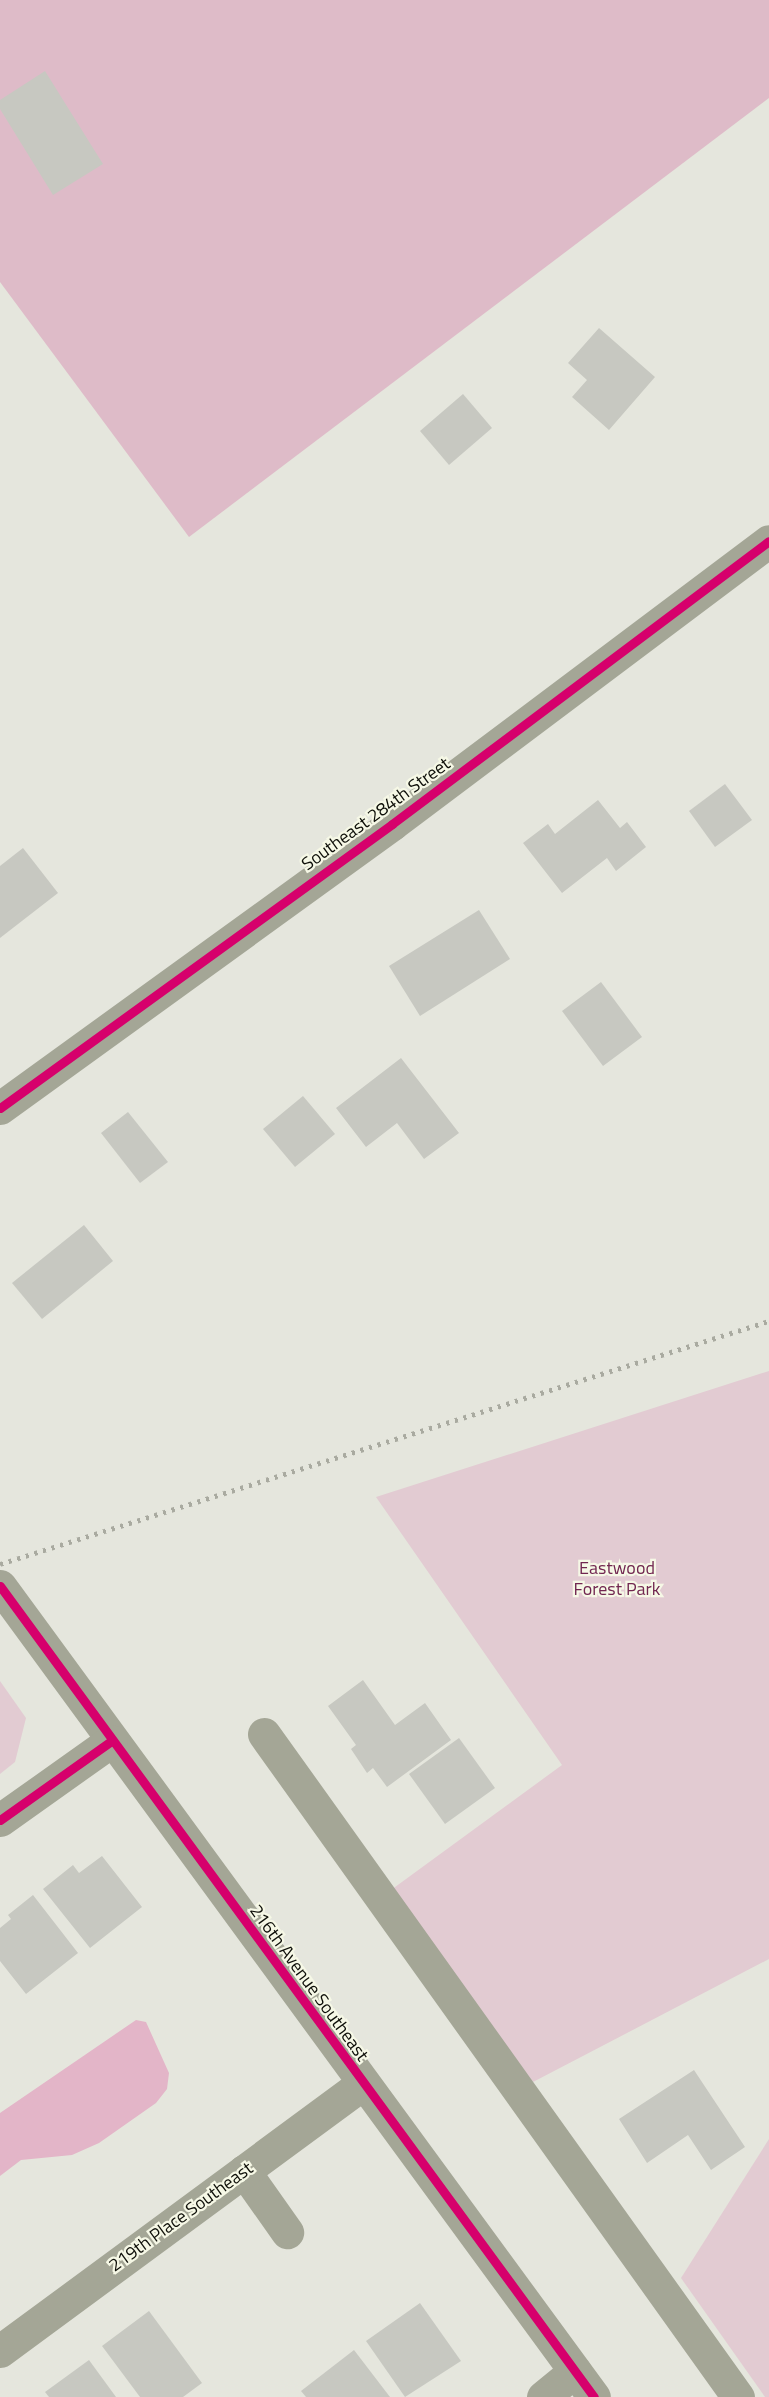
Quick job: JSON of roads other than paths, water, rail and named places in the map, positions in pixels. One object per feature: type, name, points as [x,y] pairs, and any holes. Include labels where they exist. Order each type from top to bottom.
[{"type":"street","name":"Southeast 284th Street","points":[[0,1108],[392,824],[769,541]]},
{"type":"street","name":"216th Avenue Southeast","points":[[0,1586],[111,1741],[594,2397]]},
{"type":"street","points":[[264,1734],[738,2397]]},
{"type":"street","points":[[0,1820],[111,1741]]},
{"type":"street","name":"219th Place Southeast","points":[[0,2351],[363,2083]]},
{"type":"street","points":[[244,2171],[287,2232]]},
{"type":"street","points":[[543,2397],[575,2371]]},
{"type":"railway","points":[[0,1564],[769,1321]]},
{"type":"park label","name":"Eastwood Forest Park","points":[[617,1579]]}]
